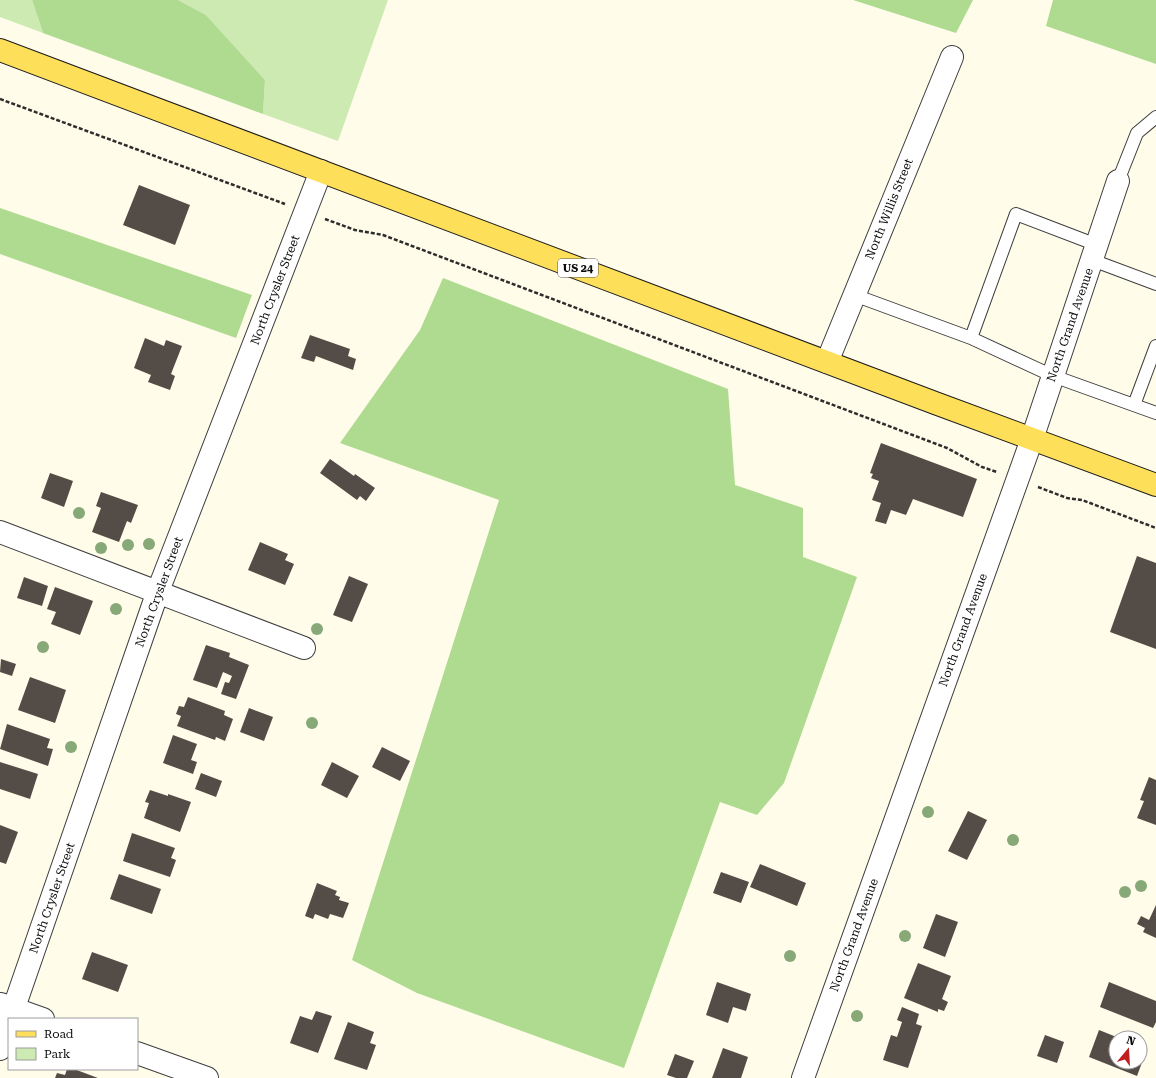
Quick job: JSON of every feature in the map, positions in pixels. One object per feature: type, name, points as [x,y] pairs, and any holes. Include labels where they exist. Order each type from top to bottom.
[{"type":"main road","name":"US 24","points":[[0,50],[1156,485]]},
{"type":"street","name":"North Willis Street","points":[[827,362],[952,57]]},
{"type":"street","name":"North Crysler Street","points":[[0,1048],[8,1013],[158,591],[321,171]]},
{"type":"street","name":"North Grand Avenue","points":[[802,1078],[1032,439],[1118,181]]},
{"type":"street","points":[[0,532],[158,591],[304,648]]},
{"type":"street","points":[[8,1013],[37,1018]]},
{"type":"street","points":[[138,1053],[207,1078]]},
{"type":"lane","points":[[1118,181],[1137,133],[1156,117]]},
{"type":"lane","points":[[971,338],[1016,214],[1156,284]]},
{"type":"lane","points":[[854,295],[971,338],[1053,376],[1156,413]]},
{"type":"lane","points":[[1134,405],[1156,346]]},
{"type":"path","points":[[0,99],[355,230],[383,235],[947,448],[982,467],[1067,498],[1082,500],[1156,528]]},
{"type":"green space","points":[[0,0],[32,0],[43,33],[0,17]]},
{"type":"green space","points":[[32,0],[178,0],[206,15],[265,80],[263,114],[43,33]]},
{"type":"green space","points":[[178,0],[388,0],[338,141],[263,114],[265,80],[206,15]]},
{"type":"green space","points":[[853,0],[973,0],[956,33]]},
{"type":"green space","points":[[1053,0],[1156,0],[1156,64],[1046,26]]},
{"type":"green space","points":[[0,208],[252,295],[236,338],[0,254]]},
{"type":"green space","points":[[443,278],[728,389],[735,485],[803,508],[803,557],[857,577],[784,783],[757,815],[720,802],[624,1068],[417,993],[352,960],[499,500],[340,443],[420,330]]},
{"type":"building","points":[[139,185],[190,205],[175,245],[123,225]]},
{"type":"building","points":[[310,335],[350,349],[348,356],[356,359],[353,370],[316,356],[314,362],[301,358]]},
{"type":"building","points":[[145,338],[164,346],[166,340],[182,346],[171,374],[175,376],[170,390],[148,382],[151,375],[134,368]]},
{"type":"building","points":[[881,443],[977,479],[963,517],[913,499],[906,515],[891,510],[886,524],[875,521],[881,503],[872,500],[879,481],[871,478],[873,474],[870,473]]},
{"type":"building","points":[[330,459],[354,476],[355,474],[375,488],[366,501],[360,496],[357,500],[320,473]]},
{"type":"building","points":[[50,473],[73,481],[64,507],[41,498]]},
{"type":"building","points":[[101,492],[138,505],[131,523],[127,521],[119,542],[92,532],[101,508],[96,506]]},
{"type":"building","points":[[260,542],[288,554],[285,560],[294,564],[285,585],[248,570]]},
{"type":"building","points":[[1137,556],[1156,563],[1156,649],[1110,632]]},
{"type":"building","points":[[349,576],[368,584],[352,622],[333,615]]},
{"type":"building","points":[[24,577],[48,586],[42,606],[17,598]]},
{"type":"building","points":[[55,587],[93,601],[80,635],[51,624],[56,612],[47,609]]},
{"type":"building","points":[[206,645],[230,653],[229,657],[249,665],[236,699],[221,694],[225,682],[229,683],[232,676],[223,672],[217,688],[193,680]]},
{"type":"building","points":[[1,659],[16,664],[12,676],[0,672]]},
{"type":"building","points":[[30,677],[66,690],[55,723],[18,710]]},
{"type":"building","points":[[188,697],[225,711],[224,715],[233,719],[225,741],[216,737],[215,740],[177,726],[181,716],[176,714],[179,706],[184,707]]},
{"type":"building","points":[[249,708],[273,717],[264,741],[240,732]]},
{"type":"building","points":[[7,724],[50,739],[47,748],[53,749],[48,766],[0,749]]},
{"type":"building","points":[[173,735],[197,744],[191,760],[197,762],[193,774],[163,763]]},
{"type":"building","points":[[382,747],[410,761],[400,781],[372,767]]},
{"type":"building","points":[[0,762],[38,774],[30,799],[0,789]]},
{"type":"building","points":[[332,762],[359,776],[347,798],[321,785]]},
{"type":"building","points":[[201,773],[222,781],[216,797],[195,789]]},
{"type":"building","points":[[1149,777],[1156,780],[1156,825],[1137,818],[1144,801],[1140,800]]},
{"type":"building","points":[[150,790],[168,796],[168,794],[191,802],[180,832],[144,818],[149,803],[145,802]]},
{"type":"building","points":[[968,811],[987,820],[967,860],[948,851]]},
{"type":"building","points":[[0,825],[18,832],[6,864],[0,862]]},
{"type":"building","points":[[132,833],[175,848],[171,858],[176,860],[170,877],[123,861]]},
{"type":"building","points":[[760,864],[806,883],[797,906],[750,887]]},
{"type":"building","points":[[721,872],[749,882],[741,903],[713,893]]},
{"type":"building","points":[[119,874],[161,889],[152,914],[110,899]]},
{"type":"building","points":[[317,883],[337,891],[335,895],[340,897],[339,900],[349,903],[343,918],[330,914],[328,919],[315,914],[313,919],[305,916]]},
{"type":"building","points":[[1156,905],[1156,938],[1143,932],[1145,928],[1137,924],[1141,916],[1149,920]]},
{"type":"building","points":[[936,914],[958,922],[945,957],[923,948]]},
{"type":"building","points":[[92,952],[128,965],[118,992],[82,979]]},
{"type":"building","points":[[918,963],[951,976],[942,999],[948,1002],[944,1011],[938,1009],[938,1012],[904,998]]},
{"type":"building","points":[[717,982],[751,994],[746,1011],[733,1007],[728,1023],[706,1015]]},
{"type":"building","points":[[1109,982],[1156,1001],[1156,1022],[1153,1028],[1100,1007]]},
{"type":"building","points":[[902,1007],[919,1014],[916,1024],[922,1026],[908,1068],[883,1060],[891,1035],[897,1037],[902,1022],[897,1020]]},
{"type":"building","points":[[316,1011],[332,1016],[318,1053],[290,1043],[300,1016],[312,1020]]},
{"type":"building","points":[[348,1022],[374,1032],[370,1043],[376,1045],[367,1070],[334,1059]]},
{"type":"building","points":[[1099,1030],[1108,1034],[1108,1065],[1089,1057]]},
{"type":"building","points":[[1045,1035],[1064,1042],[1057,1063],[1037,1056]]},
{"type":"building","points":[[723,1048],[748,1057],[741,1078],[712,1078]]},
{"type":"building","points":[[675,1054],[694,1061],[687,1078],[676,1078],[667,1075]]},
{"type":"building","points":[[67,1070],[77,1070],[98,1078],[55,1078],[57,1073],[65,1075]]},
{"type":"building","points":[[1122,1070],[1139,1070],[1137,1076]]}]
